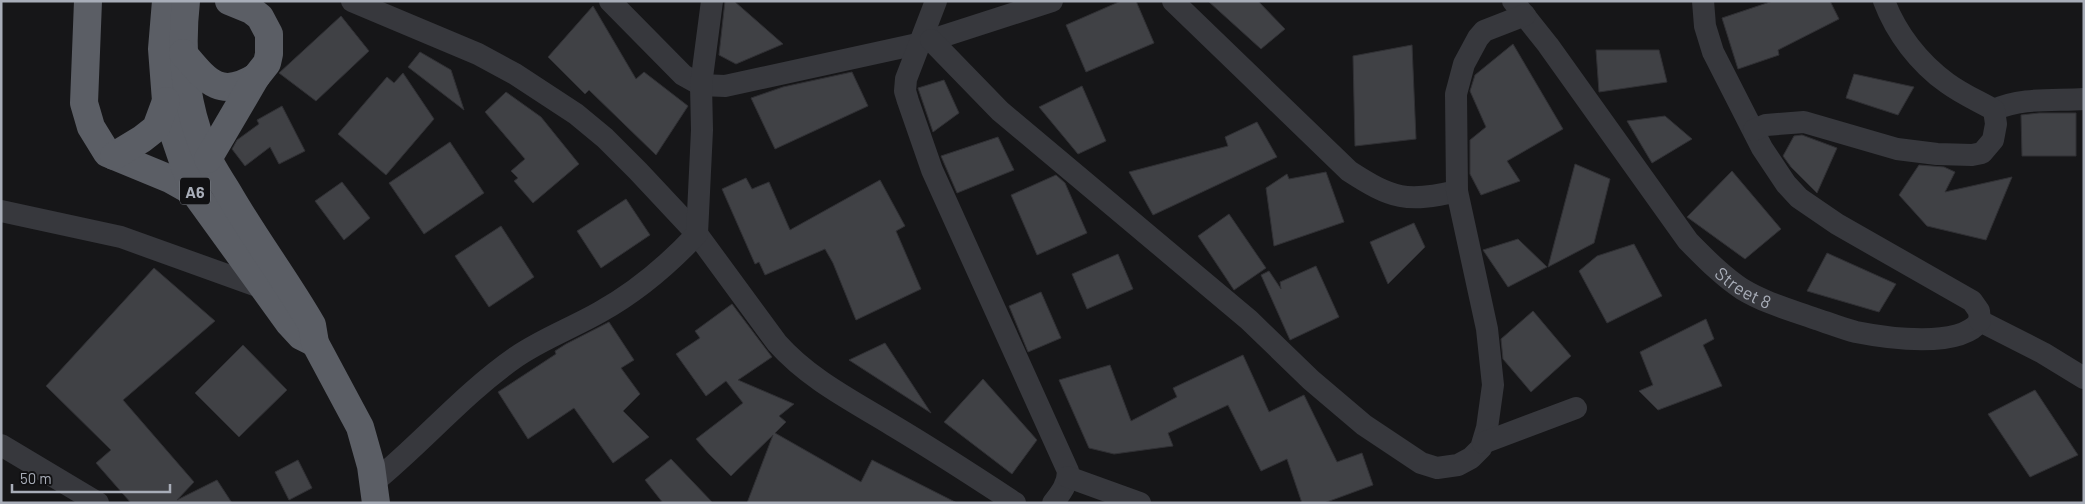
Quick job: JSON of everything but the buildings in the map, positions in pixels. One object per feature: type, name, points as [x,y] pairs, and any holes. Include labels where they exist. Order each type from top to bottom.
[{"type":"highway","points":[[88,1],[84,103],[86,116],[96,139],[107,153],[196,192]]},
{"type":"highway","name":"A6","points":[[166,1],[162,49],[166,101],[169,120],[196,192],[294,330],[315,343]]},
{"type":"highway","name":"A6","points":[[186,1],[183,53],[185,79],[198,132],[208,159],[312,325],[315,343],[360,427],[375,492]]},
{"type":"highway","points":[[208,159],[256,77],[267,63],[270,54],[269,34],[260,18],[251,10],[229,1]]},
{"type":"highway","points":[[183,53],[208,81],[219,86],[240,87],[256,77]]},
{"type":"highway","points":[[114,156],[156,128],[166,101]]},
{"type":"street","points":[[352,1],[478,54],[548,94],[605,138],[697,234],[777,343],[801,367],[824,384],[938,453],[1015,503]]},
{"type":"street","points":[[610,1],[683,76],[701,85],[725,86],[926,42],[1052,1]]},
{"type":"street","points":[[375,492],[403,457],[486,378],[528,349],[602,311],[676,258],[697,234],[701,85],[712,1]]},
{"type":"street","points":[[936,1],[926,42],[915,53],[906,80],[905,91],[932,170],[1068,471],[1068,477],[1063,490],[1053,503]]},
{"type":"street","points":[[1173,1],[1349,171],[1384,191],[1404,197],[1428,198],[1457,191]]},
{"type":"street","points":[[1702,1],[1705,26],[1713,52],[1772,164],[1799,198],[1837,224],[1972,301],[1979,311],[1980,321],[2043,353],[2084,378]]},
{"type":"street","points":[[1884,1],[1891,19],[1906,42],[1937,76],[1968,97],[1994,110],[2021,102],[2084,99]]},
{"type":"street","points":[[926,42],[1000,111],[1249,320],[1311,380],[1364,426],[1421,463],[1437,468],[1458,465],[1471,458],[1483,443],[1491,407],[1493,385],[1487,329],[1457,191],[1456,94],[1464,64],[1478,38],[1519,8]]},
{"type":"street","name":"Street 8","points":[[1519,8],[1688,241],[1710,263],[1741,288],[1767,302],[1854,332],[1890,337],[1955,336],[1975,328],[1980,321]]},
{"type":"street","points":[[1754,130],[1766,124],[1804,122],[1896,150],[1972,155],[1982,153],[1993,140],[1996,124],[1994,110]]},
{"type":"street","points":[[1,211],[121,237],[263,288]]},
{"type":"street","points":[[1483,443],[1576,408]]},
{"type":"street","points":[[1,444],[94,502]]},
{"type":"street","points":[[1068,477],[1140,503]]}]
